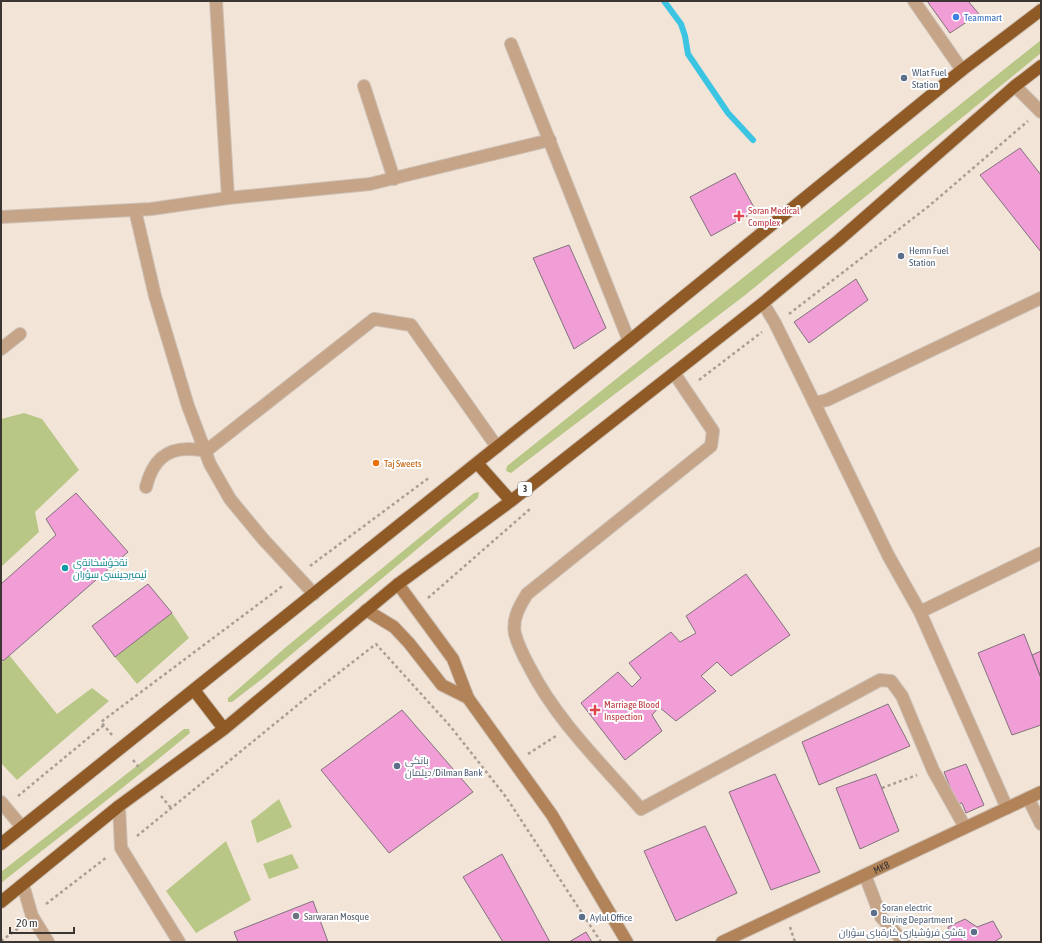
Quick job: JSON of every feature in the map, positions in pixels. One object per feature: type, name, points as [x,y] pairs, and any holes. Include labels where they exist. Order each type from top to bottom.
[{"type":"highway","points":[[1,844],[629,341],[962,70],[1041,10]]},
{"type":"highway","name":"3","points":[[1,902],[119,806],[224,728],[398,584],[511,501],[763,303],[840,240],[1015,86],[1041,66]]},
{"type":"highway","points":[[477,463],[511,501]]},
{"type":"highway","points":[[194,690],[224,728]]},
{"type":"main road","points":[[398,584],[453,659],[468,698],[552,815],[627,942]]},
{"type":"main road","points":[[366,610],[394,627],[409,643],[442,685],[468,698]]},
{"type":"main road","name":"MKB","points":[[722,942],[1041,792]]},
{"type":"street","points":[[216,1],[228,198]]},
{"type":"street","points":[[914,1],[962,70]]},
{"type":"street","points":[[511,44],[629,341]]},
{"type":"street","points":[[364,86],[394,179]]},
{"type":"street","points":[[1015,86],[1041,111]]},
{"type":"street","points":[[1,218],[151,209],[228,198],[370,184],[550,140]]},
{"type":"street","points":[[135,210],[155,296],[188,406],[210,464],[230,499],[263,539],[314,594]]},
{"type":"street","points":[[814,402],[827,400],[1041,298]]},
{"type":"street","points":[[763,303],[775,323],[888,555],[920,612],[1007,808]]},
{"type":"street","points":[[206,451],[374,319],[411,325],[497,447]]},
{"type":"street","points":[[1,348],[20,334]]},
{"type":"street","points":[[674,373],[713,431],[711,446],[527,594],[516,613],[515,633],[523,656],[538,684],[569,727],[641,808],[880,680],[891,681],[902,696],[933,770],[965,827]]},
{"type":"street","points":[[146,486],[149,474],[157,462],[167,454],[180,449],[193,448],[206,451]]},
{"type":"street","points":[[920,612],[1041,553]]},
{"type":"street","points":[[1028,798],[1041,824]]},
{"type":"street","points":[[3,804],[22,827]]},
{"type":"street","points":[[119,806],[121,848],[179,942]]},
{"type":"street","points":[[865,874],[881,917],[904,942]]},
{"type":"street","points":[[23,885],[32,916],[48,942]]},
{"type":"path","points":[[684,389],[698,381],[792,312],[929,206],[1041,111]]},
{"type":"path","points":[[123,747],[101,722],[430,476]]},
{"type":"path","points":[[416,609],[534,506]]},
{"type":"path","points":[[1,941],[107,857],[121,848],[305,699],[376,644],[451,727],[506,797],[601,942]]},
{"type":"path","points":[[3,804],[104,726]]},
{"type":"path","points":[[514,763],[569,727]]},
{"type":"path","points":[[882,788],[933,770]]},
{"type":"green space","points":[[1041,40],[1041,53],[744,296],[511,473],[506,471],[507,466]]},
{"type":"green space","points":[[24,413],[42,419],[79,470],[35,512],[39,532],[1,567],[1,419]]},
{"type":"green space","points":[[479,492],[478,498],[262,679],[232,702],[228,702],[228,698],[286,647],[474,493]]},
{"type":"green space","points":[[172,613],[189,638],[137,684],[115,657]]},
{"type":"green space","points":[[9,655],[57,714],[92,688],[109,701],[17,780],[1,763],[1,663]]},
{"type":"green space","points":[[184,729],[189,729],[190,733],[1,883],[1,872]]},
{"type":"green space","points":[[279,799],[292,827],[257,843],[251,821]]},
{"type":"green space","points":[[226,841],[251,900],[196,933],[166,891]]},
{"type":"green space","points":[[292,854],[299,868],[269,879],[263,864]]},
{"type":"building","points":[[927,1],[968,1],[979,14],[950,33]]},
{"type":"building","points":[[1020,148],[1041,175],[1041,252],[980,175]]},
{"type":"building","points":[[735,173],[756,211],[711,236],[690,197]]},
{"type":"building","points":[[569,245],[606,328],[574,349],[533,258]]},
{"type":"building","points":[[856,279],[868,300],[809,343],[794,322]]},
{"type":"building","name":"نةخؤشخانةى ئیميرجينسى سؤران","points":[[76,493],[128,552],[3,661],[1,658],[1,584],[56,535],[46,519]]},
{"type":"building","points":[[746,574],[790,635],[731,676],[717,662],[701,676],[716,691],[676,721],[659,707],[652,715],[662,731],[625,760],[581,703],[618,672],[632,687],[641,678],[629,663],[671,632],[680,642],[696,633],[686,616]]},
{"type":"building","points":[[148,584],[172,613],[115,657],[92,626]]},
{"type":"building","points":[[1024,634],[1041,678],[1041,725],[1012,735],[978,653]]},
{"type":"building","points":[[1041,651],[1041,678],[1032,655]]},
{"type":"building","points":[[888,704],[910,746],[819,785],[802,742]]},
{"type":"building","points":[[402,710],[473,792],[389,853],[321,770]]},
{"type":"building","points":[[966,764],[984,805],[966,813],[962,803],[957,804],[944,772]]},
{"type":"building","points":[[775,774],[820,872],[771,890],[729,792]]},
{"type":"building","points":[[876,774],[899,831],[860,849],[836,788]]},
{"type":"building","points":[[705,826],[737,893],[676,921],[644,851]]},
{"type":"building","points":[[502,854],[550,942],[503,942],[463,877]]},
{"type":"building","name":"Sarwaran Mosque","points":[[313,901],[328,942],[238,942],[234,932]]},
{"type":"building","name":"بةشى فرؤشيارى كارةباى سؤران","points":[[965,919],[977,927],[993,921],[1002,937],[994,942],[941,942],[950,937],[948,927]]},
{"type":"building","points":[[586,932],[592,942],[569,942]]},
{"type":"waterway","points":[[664,1],[681,24],[688,54],[728,113],[753,140]]},
{"type":"place","name":"Teammart","points":[[956,17]]},
{"type":"place","name":"Wlat Fuel Station","points":[[904,78]]},
{"type":"place","name":"Soran Medical Complex","points":[[739,216]]},
{"type":"place","name":"Hemn Fuel Station","points":[[901,256]]},
{"type":"place","name":"Taj Sweets","points":[[376,463]]},
{"type":"place","name":"نةخؤشخانةى ئیميرجينسى سؤران","points":[[65,568]]},
{"type":"place","name":"Marriage Blood Inspection","points":[[595,710]]},
{"type":"place","name":"بانکی دیلمان/Dilman Bank","points":[[397,766]]},
{"type":"place","name":"Soran electric Buying Department","points":[[874,913]]},
{"type":"place","name":"Sarwaran Mosque","points":[[296,916]]},
{"type":"place","name":"Aylul Office","points":[[582,917]]},
{"type":"place","name":"بةشى فرؤشيارى كارةباى سؤران","points":[[974,932]]}]
